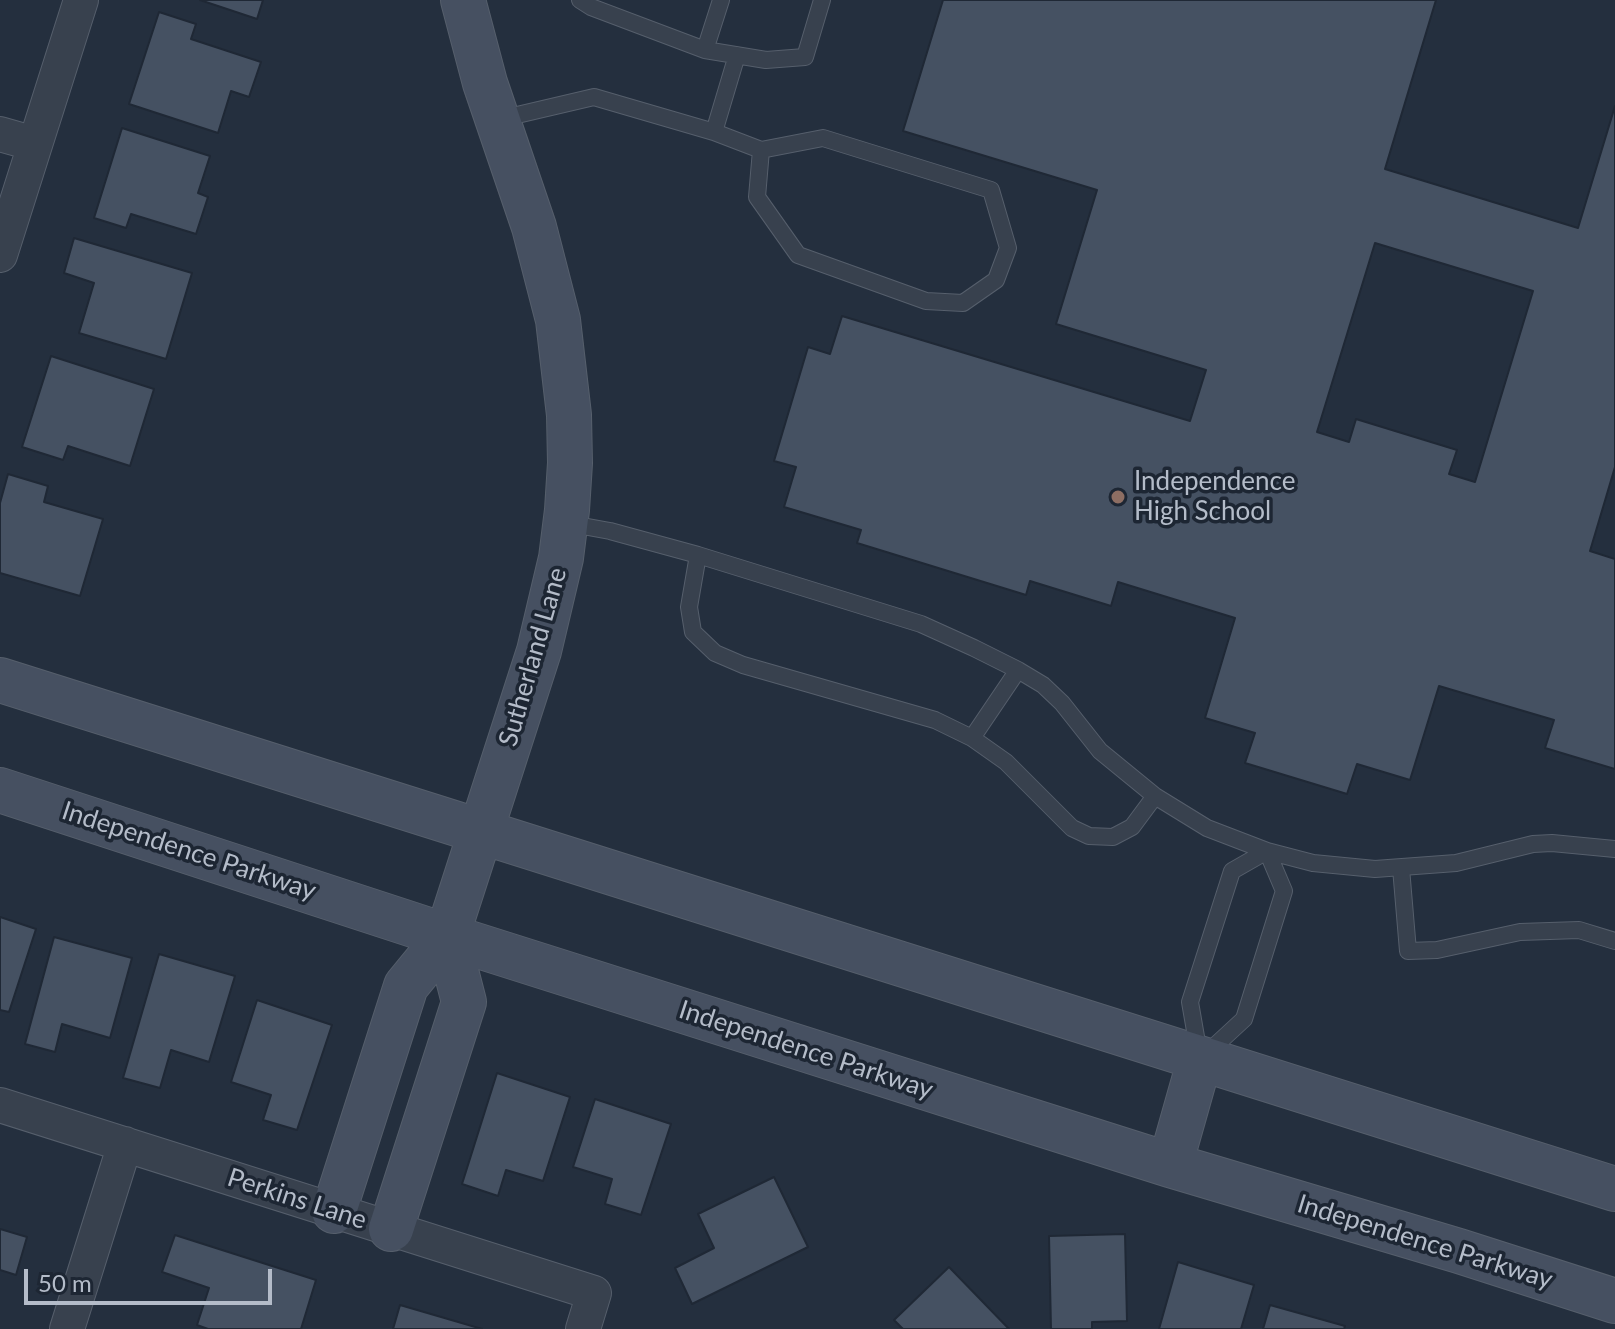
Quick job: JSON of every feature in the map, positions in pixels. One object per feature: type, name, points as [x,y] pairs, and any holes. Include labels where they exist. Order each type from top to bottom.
[{"type":"main road","name":"Sutherland Lane","points":[[334,1211],[406,986],[447,936],[539,651],[566,523],[569,415],[558,320],[534,227],[471,37],[463,0]]},
{"type":"main road","points":[[0,680],[1615,1189]]},
{"type":"main road","name":"Independence Parkway","points":[[0,790],[447,936],[1170,1165],[1615,1301]]},
{"type":"main road","points":[[391,1229],[464,1002],[447,936]]},
{"type":"main road","points":[[1170,1165],[1200,1059]]},
{"type":"street","points":[[0,255],[81,0]]},
{"type":"street","points":[[0,134],[35,144]]},
{"type":"street","name":"Perkins Lane","points":[[0,1105],[594,1293],[583,1329]]},
{"type":"street","points":[[67,1329],[125,1144]]},
{"type":"lane","points":[[580,0],[591,7],[705,50],[766,60],[805,57],[822,0]]},
{"type":"lane","points":[[705,50],[721,0]]},
{"type":"lane","points":[[714,132],[737,55]]},
{"type":"lane","points":[[497,119],[594,97],[714,132],[761,150],[823,138],[991,190],[1008,248],[996,280],[963,303],[926,301],[798,255],[757,197],[761,150]]},
{"type":"lane","points":[[566,523],[610,531],[698,555],[921,624],[1043,685],[1062,703],[1100,751],[1155,796],[1207,828],[1267,851],[1313,863],[1401,868],[1456,863],[1533,844],[1615,849]]},
{"type":"lane","points":[[698,555],[689,607],[693,632],[715,653],[743,665],[935,720],[972,738],[1006,762],[1072,828],[1089,836],[1113,837],[1132,827],[1155,796]]},
{"type":"lane","points":[[972,738],[1018,670]]},
{"type":"lane","points":[[1200,1059],[1190,1002],[1232,871],[1267,851]]},
{"type":"lane","points":[[1200,1059],[1244,1019],[1284,891],[1267,851]]},
{"type":"lane","points":[[1401,868],[1408,951],[1437,950],[1520,932],[1579,930],[1615,941]]},
{"type":"building","points":[[200,0],[263,0],[257,19]]},
{"type":"building","points":[[943,0],[1436,0],[1385,169],[1578,228],[1615,106],[1615,467],[1590,551],[1615,559],[1615,769],[1545,748],[1554,720],[1439,686],[1410,780],[1357,764],[1347,794],[1245,763],[1255,733],[1205,718],[1235,618],[1118,582],[1111,606],[1030,581],[1026,595],[857,543],[861,530],[784,507],[796,467],[774,461],[808,347],[830,354],[842,316],[1190,421],[1206,370],[1056,324],[1097,190],[903,131]],"holes":[[[1375,243],[1533,291],[1475,482],[1449,474],[1457,450],[1356,419],[1349,442],[1317,432]]]},
{"type":"building","points":[[159,12],[196,24],[191,39],[261,62],[249,97],[231,91],[218,133],[129,104]]},
{"type":"building","points":[[122,128],[210,156],[198,193],[208,197],[196,234],[131,214],[126,228],[94,218]]},
{"type":"building","points":[[74,238],[192,273],[166,359],[79,333],[94,283],[64,273]]},
{"type":"building","points":[[51,356],[154,389],[130,466],[68,446],[63,460],[22,447]]},
{"type":"building","points":[[8,474],[48,486],[44,502],[103,519],[80,596],[0,573],[0,503]]},
{"type":"building","points":[[0,917],[36,929],[9,1012],[0,1010]]},
{"type":"building","points":[[54,937],[132,958],[110,1038],[62,1024],[55,1052],[25,1044]]},
{"type":"building","points":[[159,954],[235,976],[209,1062],[171,1050],[160,1088],[123,1078]]},
{"type":"building","points":[[257,1000],[332,1025],[297,1130],[263,1120],[271,1095],[231,1082]]},
{"type":"building","points":[[497,1073],[570,1097],[543,1181],[506,1170],[498,1196],[462,1184]]},
{"type":"building","points":[[595,1099],[671,1124],[641,1215],[605,1204],[612,1179],[573,1167]]},
{"type":"building","points":[[774,1177],[808,1247],[692,1304],[675,1268],[714,1248],[698,1214]]},
{"type":"building","points":[[0,1229],[27,1237],[16,1275],[0,1270]]},
{"type":"building","points":[[1125,1234],[1127,1321],[1092,1322],[1092,1329],[1051,1329],[1049,1236]]},
{"type":"building","points":[[175,1235],[316,1280],[301,1329],[208,1329],[197,1325],[209,1288],[162,1272]]},
{"type":"building","points":[[1178,1262],[1254,1285],[1241,1329],[1159,1329]]},
{"type":"building","points":[[949,1267],[1009,1329],[903,1329],[894,1320]]},
{"type":"building","points":[[400,1305],[482,1329],[393,1329]]},
{"type":"building","points":[[1270,1305],[1345,1326],[1344,1329],[1263,1329]]},
{"type":"place","name":"Independence High School","points":[[1118,497]]}]
